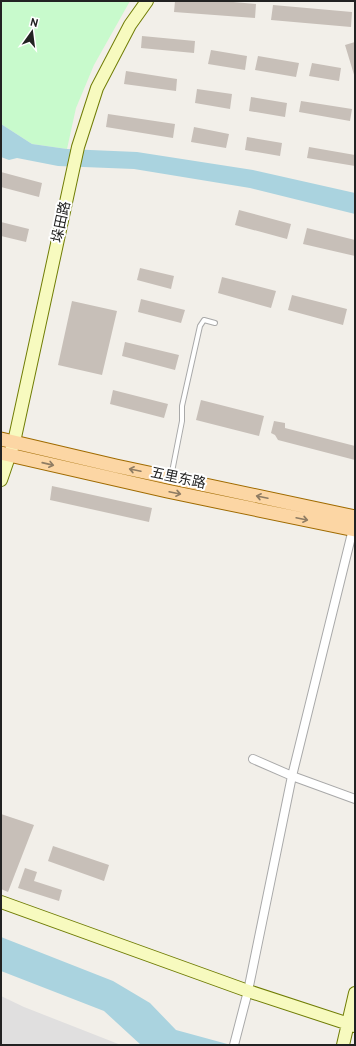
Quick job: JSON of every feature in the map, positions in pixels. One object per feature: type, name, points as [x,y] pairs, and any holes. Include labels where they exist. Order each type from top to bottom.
[{"type":"main road","name":"五里东路","points":[[1,438],[171,477],[354,525]]},
{"type":"main road","name":"五里东路","points":[[5,455],[167,491],[354,525]]},
{"type":"street","name":"垛田路","points":[[1,480],[5,455],[14,442],[78,147],[97,88],[130,25],[147,1]]},
{"type":"street","points":[[234,1043],[248,991],[292,776],[354,525]]},
{"type":"street","points":[[252,759],[292,776],[355,799]]},
{"type":"street","points":[[1,902],[248,991],[353,1026]]},
{"type":"street","points":[[352,1045],[355,993]]},
{"type":"street","points":[[343,1045],[353,1026]]},
{"type":"lane","points":[[171,477],[182,421],[182,406],[200,326],[204,320],[215,323]]},
{"type":"shaded area","points":[[1,996],[24,1007],[121,1045],[1,1045]]},
{"type":"green space","points":[[1,1],[130,1],[94,65],[76,108],[67,149],[32,144],[1,124]]},
{"type":"water","points":[[1,124],[32,144],[67,149],[137,152],[253,170],[355,193],[355,214],[250,188],[134,169],[58,166],[17,158],[9,160],[1,157]]},
{"type":"water","points":[[1,937],[113,981],[150,1003],[176,1030],[231,1045],[141,1045],[104,1011],[1,971]]},
{"type":"building","points":[[175,1],[222,1],[256,4],[255,18],[174,12]]},
{"type":"building","points":[[273,5],[352,12],[351,27],[271,20]]},
{"type":"building","points":[[142,36],[195,41],[194,53],[141,48]]},
{"type":"building","points":[[355,42],[355,78],[345,45]]},
{"type":"building","points":[[211,50],[247,56],[245,70],[208,64]]},
{"type":"building","points":[[258,56],[299,63],[296,77],[255,70]]},
{"type":"building","points":[[312,63],[341,68],[339,81],[309,76]]},
{"type":"building","points":[[126,71],[177,79],[176,91],[124,84]]},
{"type":"building","points":[[197,89],[232,94],[230,109],[195,103]]},
{"type":"building","points":[[251,97],[287,103],[285,117],[249,111]]},
{"type":"building","points":[[301,101],[352,109],[350,121],[299,112]]},
{"type":"building","points":[[108,114],[175,124],[173,138],[106,127]]},
{"type":"building","points":[[194,127],[229,134],[226,148],[191,142]]},
{"type":"building","points":[[247,137],[282,143],[280,156],[245,150]]},
{"type":"building","points":[[309,147],[355,155],[355,166],[307,158]]},
{"type":"building","points":[[1,172],[42,183],[39,197],[1,187]]},
{"type":"building","points":[[239,210],[291,224],[287,239],[235,225]]},
{"type":"building","points":[[1,222],[29,229],[26,242],[1,236]]},
{"type":"building","points":[[307,228],[355,240],[355,256],[303,244]]},
{"type":"building","points":[[140,268],[174,276],[171,289],[137,280]]},
{"type":"building","points":[[222,277],[276,291],[271,308],[218,293]]},
{"type":"building","points":[[292,295],[347,309],[343,325],[288,310]]},
{"type":"building","points":[[141,299],[185,310],[181,323],[138,312]]},
{"type":"building","points":[[72,301],[117,311],[102,375],[58,365]]},
{"type":"building","points":[[125,342],[179,355],[175,370],[122,356]]},
{"type":"building","points":[[113,390],[168,404],[164,418],[110,404]]},
{"type":"building","points":[[201,400],[264,416],[259,436],[196,420]]},
{"type":"building","points":[[274,421],[285,423],[285,428],[355,446],[355,460],[278,440],[275,435],[271,433]]},
{"type":"building","points":[[52,486],[152,508],[149,522],[50,500]]},
{"type":"building","points":[[1,814],[34,825],[8,892],[1,889]]},
{"type":"building","points":[[53,846],[109,865],[104,881],[48,861]]},
{"type":"building","points":[[25,868],[37,872],[34,881],[62,890],[59,901],[18,888]]}]
